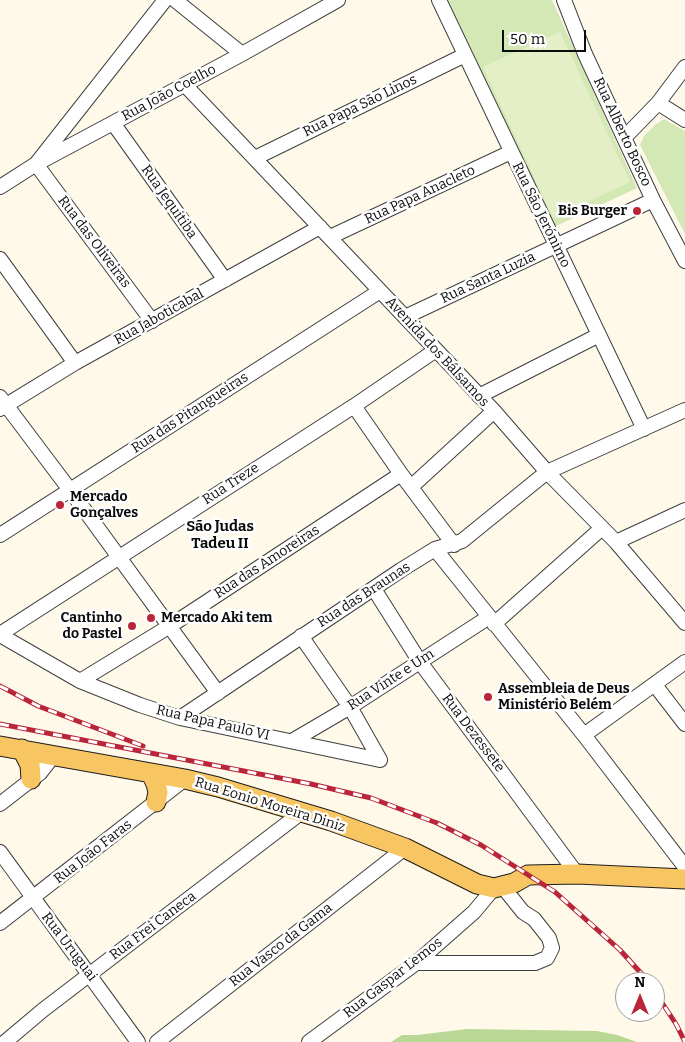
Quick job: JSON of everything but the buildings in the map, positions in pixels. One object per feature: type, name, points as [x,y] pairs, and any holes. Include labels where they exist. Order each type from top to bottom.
[{"type":"main road","name":"Rua Eonio Moreira Diniz","points":[[0,746],[218,787],[302,812],[405,848],[477,884],[499,887]]},
{"type":"main road","points":[[22,749],[30,764],[31,779]]},
{"type":"main road","points":[[151,773],[158,792],[156,802]]},
{"type":"main road","points":[[499,887],[528,875],[577,874],[685,879]]},
{"type":"street","points":[[36,164],[165,0]]},
{"type":"street","points":[[175,0],[242,54]]},
{"type":"street","name":"Rua João Coelho","points":[[0,187],[36,164],[185,85],[338,0]]},
{"type":"street","name":"Rua São Jerónimo","points":[[439,0],[644,429]]},
{"type":"street","name":"Rua Alberto Bosco","points":[[564,0],[585,54],[625,136],[653,200],[685,261]]},
{"type":"street","name":"Rua Papa São Linos","points":[[254,158],[465,55]]},
{"type":"street","points":[[625,136],[658,103],[685,67]]},
{"type":"street","name":"Avenida dos Bálsamos","points":[[185,85],[494,411],[547,472],[616,542],[685,623]]},
{"type":"street","points":[[658,103],[685,120]]},
{"type":"street","name":"Rua Jequitiba","points":[[113,123],[225,280]]},
{"type":"street","name":"Rua Papa Anacleto","points":[[325,232],[511,152]]},
{"type":"street","name":"Rua das Oliveiras","points":[[36,164],[152,321]]},
{"type":"street","name":"Rua Santa Luzia","points":[[405,317],[653,200]]},
{"type":"street","name":"Rua Jaboticabal","points":[[2,404],[225,280],[325,232]]},
{"type":"street","points":[[0,259],[75,363]]},
{"type":"street","name":"Rua das Pitangueiras","points":[[0,535],[380,291]]},
{"type":"street","points":[[479,396],[599,335]]},
{"type":"street","name":"Rua Treze","points":[[0,634],[118,556],[354,406],[436,350]]},
{"type":"street","points":[[2,404],[70,490],[218,692]]},
{"type":"street","points":[[354,406],[401,474],[454,545]]},
{"type":"street","name":"Rua das Braunas","points":[[180,718],[301,636],[436,549],[462,541],[547,472],[685,410]]},
{"type":"street","points":[[411,486],[494,411]]},
{"type":"street","name":"Rua das Amoreiras","points":[[80,681],[170,626],[401,474]]},
{"type":"street","points":[[616,542],[685,510]]},
{"type":"street","name":"Rua Vinte e Um","points":[[292,741],[491,620],[602,528]]},
{"type":"street","points":[[436,549],[584,735],[685,867]]},
{"type":"street","name":"Rua Dezessete","points":[[374,589],[420,662],[577,874]]},
{"type":"street","name":"Rua Papa Paulo VI","points":[[0,634],[80,681],[140,705],[180,718],[380,760],[350,707]]},
{"type":"street","points":[[301,636],[350,707]]},
{"type":"street","points":[[584,735],[685,662]]},
{"type":"street","points":[[655,684],[685,724]]},
{"type":"street","points":[[0,804],[40,773],[54,755]]},
{"type":"street","name":"Rua João Faras","points":[[0,923],[185,780]]},
{"type":"street","name":"Rua Frei Caneca","points":[[5,1042],[90,974],[302,812]]},
{"type":"street","name":"Rua Vasco da Gama","points":[[157,1042],[405,848]]},
{"type":"street","name":"Rua Uruguai","points":[[0,852],[138,1042]]},
{"type":"street","points":[[416,963],[535,963],[546,958],[552,948],[549,938],[534,919],[523,912],[499,887]]},
{"type":"street","name":"Rua Gaspar Lemos","points":[[309,1042],[416,963],[474,912],[499,887]]},
{"type":"green space","points":[[445,0],[552,0],[637,188],[554,227]]},
{"type":"green space","points":[[560,32],[630,182],[553,218],[483,67]]},
{"type":"green space","points":[[664,119],[685,131],[685,234],[640,145],[644,136]]},
{"type":"green space","points":[[467,1029],[597,1031],[637,1042],[391,1042],[402,1035]]},
{"type":"railway","points":[[0,686],[38,706],[143,746]]},
{"type":"railway","points":[[0,724],[311,784],[371,798],[437,823],[481,845],[555,892],[620,950],[640,972]]},
{"type":"railway","points":[[665,1007],[685,1042]]},
{"type":"place","name":"Bis Burger","points":[[637,211]]},
{"type":"place","name":"Mercado Gonçalves","points":[[60,505]]},
{"type":"place","name":"Mercado Aki tem","points":[[151,618]]},
{"type":"place","name":"Cantinho do Pastel","points":[[132,626]]},
{"type":"place","name":"Assembleia de Deus Ministério Belém","points":[[488,697]]},
{"type":"district","name":"São Judas Tadeu II","points":[[220,536]]}]
